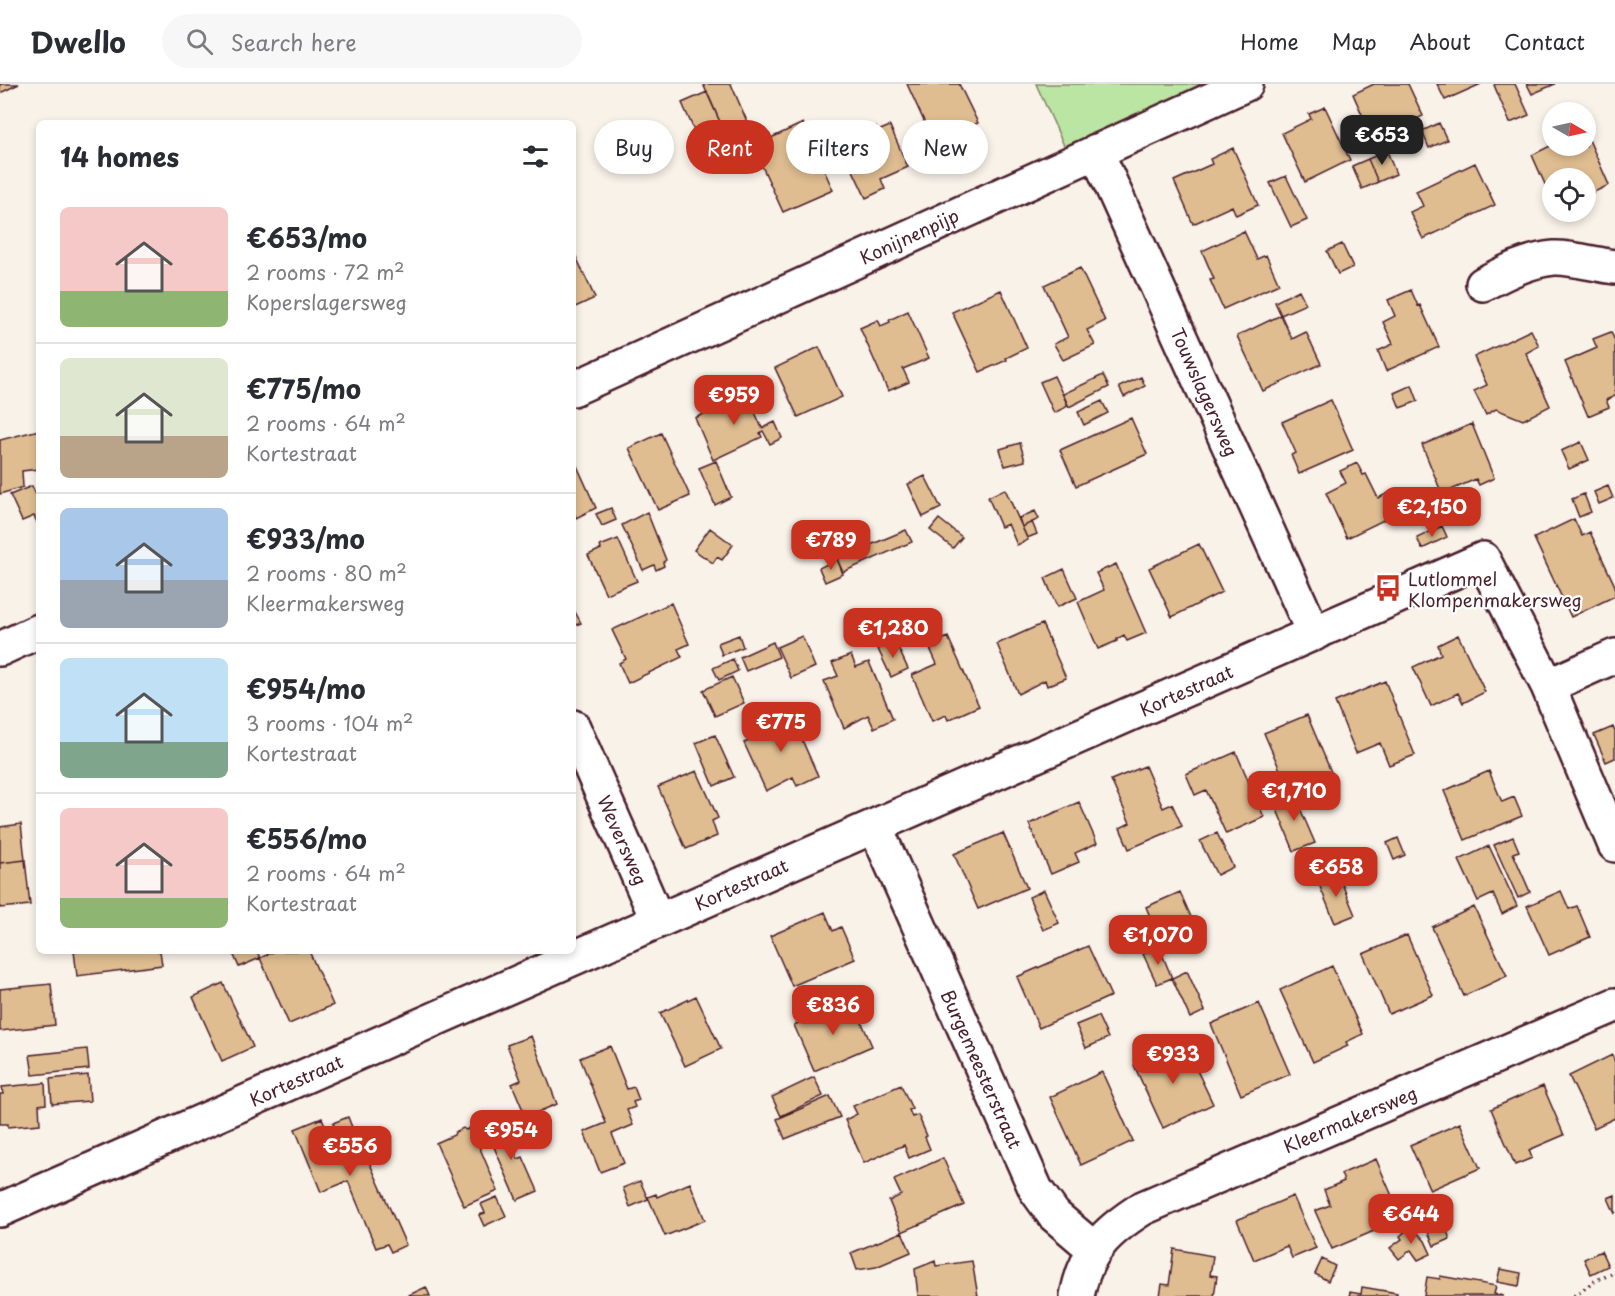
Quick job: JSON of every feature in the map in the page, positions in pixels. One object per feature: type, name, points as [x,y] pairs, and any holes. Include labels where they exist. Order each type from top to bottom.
[{"type":"street","name":"Konijnenpijp","points":[[576,388],[1246,84]]},
{"type":"street","name":"Touwslagersweg","points":[[1096,151],[1314,634]]},
{"type":"street","points":[[1483,284],[1508,271],[1554,258],[1615,267]]},
{"type":"street","name":"Kortestraat","points":[[0,1210],[1483,559],[1548,686]]},
{"type":"street","points":[[0,649],[36,632]]},
{"type":"street","points":[[1615,656],[1548,686],[1615,845]]},
{"type":"street","name":"Weversweg","points":[[576,734],[658,921]]},
{"type":"street","name":"Burgemeesterstraat","points":[[875,826],[1036,1190],[1054,1215],[1094,1249]]},
{"type":"street","name":"Kleermakersweg","points":[[1094,1249],[1127,1218],[1143,1208],[1615,1005]]},
{"type":"street","points":[[1077,1296],[1082,1273],[1094,1249]]},
{"type":"path","points":[[1574,1296],[1595,1281],[1615,1272]]},
{"type":"green space","points":[[1036,84],[1206,84],[1066,150]]},
{"type":"building","points":[[0,84],[19,84],[0,93]]},
{"type":"building","points":[[703,84],[731,84],[746,119],[719,120]]},
{"type":"building","points":[[907,84],[959,84],[977,120],[923,120]]},
{"type":"building","points":[[1374,84],[1408,84],[1423,116],[1373,139],[1353,94]]},
{"type":"building","points":[[1437,84],[1481,84],[1445,100]]},
{"type":"building","points":[[1515,84],[1529,115],[1510,123],[1494,85]]},
{"type":"building","points":[[1527,84],[1555,84],[1532,94]]},
{"type":"building","points":[[707,92],[719,120],[690,120],[682,103]]},
{"type":"building","points":[[1325,107],[1350,160],[1305,182],[1282,133],[1311,119],[1309,114]]},
{"type":"building","points":[[1439,123],[1447,140],[1429,148],[1422,131]]},
{"type":"building","points":[[890,126],[902,153],[902,170],[881,179],[885,189],[866,198],[855,174],[890,174]]},
{"type":"building","points":[[786,131],[786,174],[826,174],[833,190],[783,212],[766,174],[774,174],[774,137]]},
{"type":"building","points":[[1233,148],[1258,205],[1236,215],[1232,206],[1193,224],[1174,181],[1212,164],[1210,159]]},
{"type":"building","points":[[1542,150],[1542,156],[1596,156],[1609,185],[1596,191],[1596,168],[1542,168],[1542,178],[1532,155]]},
{"type":"building","points":[[1387,151],[1396,174],[1378,182],[1368,159]]},
{"type":"building","points":[[1368,159],[1378,182],[1362,189],[1352,166]]},
{"type":"building","points":[[1475,163],[1495,205],[1423,239],[1410,212],[1423,206],[1416,191]]},
{"type":"building","points":[[1286,176],[1307,220],[1291,227],[1270,183]]},
{"type":"building","points":[[1244,231],[1257,259],[1266,255],[1279,284],[1223,309],[1210,280],[1214,279],[1202,251]]},
{"type":"building","points":[[1342,244],[1353,267],[1338,274],[1327,251]]},
{"type":"building","points":[[576,257],[595,298],[576,307]]},
{"type":"building","points":[[1080,268],[1105,321],[1087,330],[1095,345],[1063,360],[1054,344],[1068,337],[1044,285]]},
{"type":"building","points":[[1001,290],[1027,348],[980,372],[952,312]]},
{"type":"building","points":[[1299,290],[1306,304],[1281,315],[1275,302]]},
{"type":"building","points":[[1411,290],[1439,347],[1386,371],[1378,351],[1393,344],[1383,322],[1395,316],[1388,300]]},
{"type":"building","points":[[908,311],[929,358],[903,369],[909,382],[888,391],[860,328],[878,320],[881,326]]},
{"type":"building","points":[[1281,315],[1292,339],[1306,332],[1321,364],[1263,391],[1237,336]]},
{"type":"building","points":[[1531,330],[1539,346],[1526,353],[1550,406],[1523,420],[1496,409],[1486,415],[1474,391],[1487,385],[1474,357]]},
{"type":"building","points":[[1611,332],[1615,341],[1615,396],[1606,400],[1609,407],[1588,416],[1565,362],[1597,348],[1593,339]]},
{"type":"building","points":[[819,347],[842,397],[798,417],[775,368]]},
{"type":"building","points":[[1103,375],[1109,387],[1069,407],[1063,394]]},
{"type":"building","points":[[1054,376],[1068,406],[1054,413],[1040,382]]},
{"type":"building","points":[[1141,377],[1145,386],[1124,397],[1119,387]]},
{"type":"building","points":[[1412,385],[1418,401],[1400,408],[1394,393]]},
{"type":"building","points":[[745,390],[762,428],[775,422],[782,438],[770,444],[763,431],[760,433],[762,437],[713,460],[695,418],[720,409],[717,403]]},
{"type":"building","points":[[1331,400],[1353,450],[1299,474],[1291,455],[1296,453],[1282,422]]},
{"type":"building","points":[[1102,401],[1108,413],[1084,425],[1078,412]]},
{"type":"building","points":[[1131,418],[1147,454],[1076,486],[1060,450]]},
{"type":"building","points":[[1472,424],[1494,478],[1479,485],[1476,479],[1442,494],[1422,445]]},
{"type":"building","points":[[36,431],[36,469],[22,471],[23,487],[0,494],[0,440]]},
{"type":"building","points":[[661,433],[690,496],[658,510],[629,448]]},
{"type":"building","points":[[1581,442],[1589,460],[1569,469],[1561,451]]},
{"type":"building","points":[[1020,443],[1025,461],[1005,466],[1000,449]]},
{"type":"building","points":[[716,461],[731,497],[715,505],[699,468]]},
{"type":"building","points":[[1357,463],[1363,475],[1366,474],[1378,498],[1393,491],[1402,511],[1347,538],[1326,493],[1346,483],[1340,471]]},
{"type":"building","points":[[576,464],[596,508],[576,518]]},
{"type":"building","points":[[925,476],[941,508],[923,517],[908,484]]},
{"type":"building","points":[[32,486],[36,495],[36,520],[34,516],[22,521],[10,495]]},
{"type":"building","points":[[1608,486],[1613,498],[1599,504],[1594,492]]},
{"type":"building","points":[[1005,489],[1028,540],[1017,545],[1008,524],[1001,527],[988,497]]},
{"type":"building","points":[[1584,494],[1591,512],[1579,517],[1572,499]]},
{"type":"building","points":[[611,508],[616,520],[602,526],[596,514]]},
{"type":"building","points":[[1035,511],[1039,519],[1022,527],[1019,518]]},
{"type":"building","points":[[647,512],[666,560],[663,562],[664,566],[656,570],[654,565],[643,570],[622,525]]},
{"type":"building","points":[[939,519],[962,537],[953,548],[930,530]]},
{"type":"building","points":[[1574,519],[1582,536],[1590,532],[1615,586],[1615,596],[1571,617],[1534,538]]},
{"type":"building","points":[[1032,522],[1037,534],[1027,538],[1022,527]]},
{"type":"building","points":[[1442,526],[1447,537],[1422,549],[1417,538]]},
{"type":"building","points":[[710,528],[733,545],[722,560],[717,557],[713,563],[694,550]]},
{"type":"building","points":[[906,530],[912,542],[843,572],[837,559]]},
{"type":"building","points":[[618,539],[637,581],[606,594],[588,555],[601,549],[600,546]]},
{"type":"building","points":[[1199,544],[1222,592],[1172,617],[1149,568]]},
{"type":"building","points":[[837,559],[843,574],[825,582],[819,568]]},
{"type":"building","points":[[1116,564],[1146,633],[1127,641],[1124,635],[1117,641],[1098,649],[1078,602],[1104,590],[1096,573]]},
{"type":"building","points":[[1064,569],[1077,598],[1057,607],[1045,578]]},
{"type":"building","points":[[671,603],[689,644],[678,649],[682,657],[628,683],[619,663],[626,659],[612,630]]},
{"type":"building","points":[[576,614],[581,623],[576,625]]},
{"type":"building","points":[[1042,624],[1066,678],[1047,686],[1045,680],[1018,694],[997,644]]},
{"type":"building","points":[[739,635],[743,647],[722,655],[718,643]]},
{"type":"building","points":[[1458,635],[1485,692],[1463,703],[1458,693],[1431,706],[1413,667],[1441,654],[1438,645]]},
{"type":"building","points":[[802,636],[815,667],[791,678],[777,647]]},
{"type":"building","points":[[948,637],[979,706],[948,720],[946,715],[932,721],[912,675],[937,664],[929,646]]},
{"type":"building","points":[[895,641],[908,669],[891,677],[878,649]]},
{"type":"building","points":[[773,642],[779,657],[746,671],[740,657]]},
{"type":"building","points":[[851,655],[856,667],[869,662],[893,719],[874,728],[868,715],[844,728],[824,681],[838,676],[832,663]]},
{"type":"building","points":[[733,659],[738,671],[719,680],[713,668]]},
{"type":"building","points":[[732,677],[744,703],[715,716],[703,690]]},
{"type":"building","points":[[1385,681],[1415,755],[1389,765],[1380,743],[1356,753],[1335,702]]},
{"type":"building","points":[[787,706],[818,776],[797,786],[793,777],[766,791],[744,743],[771,731],[765,716]]},
{"type":"building","points":[[1307,715],[1334,779],[1321,785],[1326,797],[1312,803],[1306,791],[1302,793],[1297,781],[1287,786],[1264,733]]},
{"type":"building","points":[[1613,727],[1615,758],[1606,762],[1594,735]]},
{"type":"building","points":[[715,735],[734,777],[714,786],[696,743]]},
{"type":"building","points":[[1236,752],[1264,817],[1226,834],[1206,790],[1195,795],[1186,774]]},
{"type":"building","points":[[1145,766],[1163,808],[1172,804],[1182,826],[1129,849],[1120,828],[1130,823],[1111,780]]},
{"type":"building","points":[[697,771],[718,818],[712,821],[717,836],[686,849],[658,787]]},
{"type":"building","points":[[1489,771],[1502,802],[1514,797],[1522,816],[1465,840],[1444,791]]},
{"type":"building","points":[[1293,792],[1315,843],[1294,851],[1273,800]]},
{"type":"building","points":[[1079,802],[1097,843],[1075,853],[1079,862],[1051,874],[1029,824]]},
{"type":"building","points":[[21,824],[25,860],[0,863],[0,827]]},
{"type":"building","points":[[1003,833],[1027,888],[978,909],[954,854]]},
{"type":"building","points":[[1217,833],[1233,867],[1217,875],[1200,841]]},
{"type":"building","points":[[1513,837],[1519,851],[1513,853],[1530,892],[1518,898],[1494,845]]},
{"type":"building","points":[[1398,838],[1405,855],[1394,860],[1387,843]]},
{"type":"building","points":[[1489,846],[1517,906],[1502,914],[1493,894],[1478,901],[1459,860]]},
{"type":"building","points":[[25,860],[30,905],[0,908],[0,863]]},
{"type":"building","points":[[1338,874],[1355,915],[1335,923],[1318,882]]},
{"type":"building","points":[[1044,890],[1059,923],[1043,930],[1029,897]]},
{"type":"building","points":[[1561,891],[1569,909],[1577,906],[1590,937],[1549,955],[1527,906]]},
{"type":"building","points":[[1180,892],[1194,924],[1160,940],[1146,907]]},
{"type":"building","points":[[1474,907],[1507,976],[1464,996],[1432,927]]},
{"type":"building","points":[[825,912],[833,931],[841,927],[855,959],[792,986],[770,936]]},
{"type":"building","points":[[1407,935],[1433,995],[1389,1014],[1363,954]]},
{"type":"building","points":[[1088,946],[1111,996],[1039,1028],[1017,977]]},
{"type":"building","points":[[1159,947],[1172,978],[1157,984],[1143,954]]},
{"type":"building","points":[[74,954],[160,954],[162,965],[77,976]]},
{"type":"building","points":[[233,954],[258,954],[260,958],[239,967]]},
{"type":"building","points":[[269,954],[310,954],[333,1005],[289,1024],[260,958]]},
{"type":"building","points":[[1332,966],[1363,1034],[1346,1042],[1348,1046],[1313,1062],[1280,990]]},
{"type":"building","points":[[1187,971],[1205,1011],[1190,1018],[1172,978]]},
{"type":"building","points":[[223,983],[253,1047],[222,1061],[193,997]]},
{"type":"building","points":[[51,984],[55,1025],[0,1031],[0,989]]},
{"type":"building","points":[[696,996],[721,1049],[685,1066],[660,1013]]},
{"type":"building","points":[[852,1000],[872,1046],[814,1071],[794,1025]]},
{"type":"building","points":[[1259,1003],[1290,1074],[1241,1095],[1211,1024]]},
{"type":"building","points":[[1098,1016],[1108,1038],[1086,1048],[1076,1025]]},
{"type":"building","points":[[531,1036],[557,1104],[526,1117],[512,1084],[521,1080],[507,1045]]},
{"type":"building","points":[[1183,1041],[1213,1104],[1163,1128],[1134,1065]]},
{"type":"building","points":[[610,1046],[627,1089],[634,1087],[639,1100],[633,1102],[635,1107],[627,1110],[633,1125],[612,1134],[624,1163],[600,1172],[584,1132],[606,1123],[580,1058]]},
{"type":"building","points":[[87,1049],[89,1069],[33,1075],[30,1055]]},
{"type":"building","points":[[1612,1055],[1615,1062],[1615,1118],[1594,1128],[1569,1076]]},
{"type":"building","points":[[1102,1072],[1133,1141],[1081,1165],[1050,1097]]},
{"type":"building","points":[[88,1075],[90,1101],[52,1104],[50,1079]]},
{"type":"building","points":[[814,1077],[823,1096],[781,1116],[772,1097]]},
{"type":"building","points":[[45,1083],[46,1104],[39,1105],[40,1124],[8,1127],[8,1124],[0,1124],[2,1087]]},
{"type":"building","points":[[901,1085],[912,1109],[909,1110],[912,1117],[918,1115],[930,1149],[909,1158],[904,1145],[864,1163],[845,1120],[857,1114],[853,1106]]},
{"type":"building","points":[[1543,1086],[1564,1135],[1529,1150],[1532,1158],[1515,1165],[1491,1109]]},
{"type":"building","points":[[830,1096],[840,1117],[785,1139],[777,1119]]},
{"type":"building","points":[[348,1117],[406,1245],[391,1252],[387,1244],[376,1248],[348,1181],[321,1192],[295,1129],[322,1118],[335,1149],[343,1146],[333,1123]]},
{"type":"building","points":[[500,1117],[518,1159],[523,1157],[538,1191],[517,1200],[484,1124]]},
{"type":"building","points":[[1460,1123],[1480,1168],[1430,1190],[1410,1145]]},
{"type":"building","points":[[471,1127],[498,1191],[464,1206],[436,1143],[463,1128],[466,1130]]},
{"type":"building","points":[[943,1158],[964,1205],[902,1232],[889,1201],[901,1195],[894,1180]]},
{"type":"building","points":[[1376,1159],[1402,1219],[1332,1249],[1315,1211],[1330,1205],[1324,1190],[1344,1181],[1341,1174]]},
{"type":"building","points":[[640,1181],[648,1199],[630,1207],[623,1188]]},
{"type":"building","points":[[690,1183],[705,1220],[665,1236],[648,1197],[656,1194],[657,1197]]},
{"type":"building","points":[[1615,1195],[1615,1214],[1608,1198]]},
{"type":"building","points":[[1293,1196],[1316,1248],[1292,1258],[1287,1246],[1254,1260],[1237,1220]]},
{"type":"building","points":[[497,1197],[506,1216],[484,1226],[479,1215],[485,1213],[481,1204]]},
{"type":"building","points":[[1437,1206],[1450,1239],[1434,1246],[1420,1212]]},
{"type":"building","points":[[1411,1226],[1425,1241],[1431,1254],[1418,1260],[1411,1250],[1399,1259],[1390,1248],[1402,1239],[1400,1236]]},
{"type":"building","points":[[902,1232],[911,1252],[876,1267],[857,1270],[851,1253]]},
{"type":"building","points":[[1174,1249],[1213,1256],[1210,1275],[1217,1276],[1214,1296],[1160,1296],[1162,1284],[1169,1285]]},
{"type":"building","points":[[1601,1251],[1608,1266],[1591,1274],[1584,1259]]},
{"type":"building","points":[[1322,1259],[1335,1266],[1328,1281],[1315,1274]]},
{"type":"building","points":[[935,1261],[936,1266],[972,1261],[978,1296],[918,1296],[915,1269]]},
{"type":"building","points":[[1500,1269],[1521,1273],[1519,1286],[1497,1282]]},
{"type":"building","points":[[1440,1276],[1496,1286],[1494,1294],[1504,1296],[1424,1296],[1427,1277],[1440,1279]]},
{"type":"building","points":[[426,1287],[430,1296],[409,1296],[409,1295]]},
{"type":"building","points":[[1362,1287],[1397,1293],[1397,1296],[1349,1296],[1350,1292],[1361,1294]]},
{"type":"place","name":"Lutlommel Klompenmakersweg","points":[[1388,588]]}]
